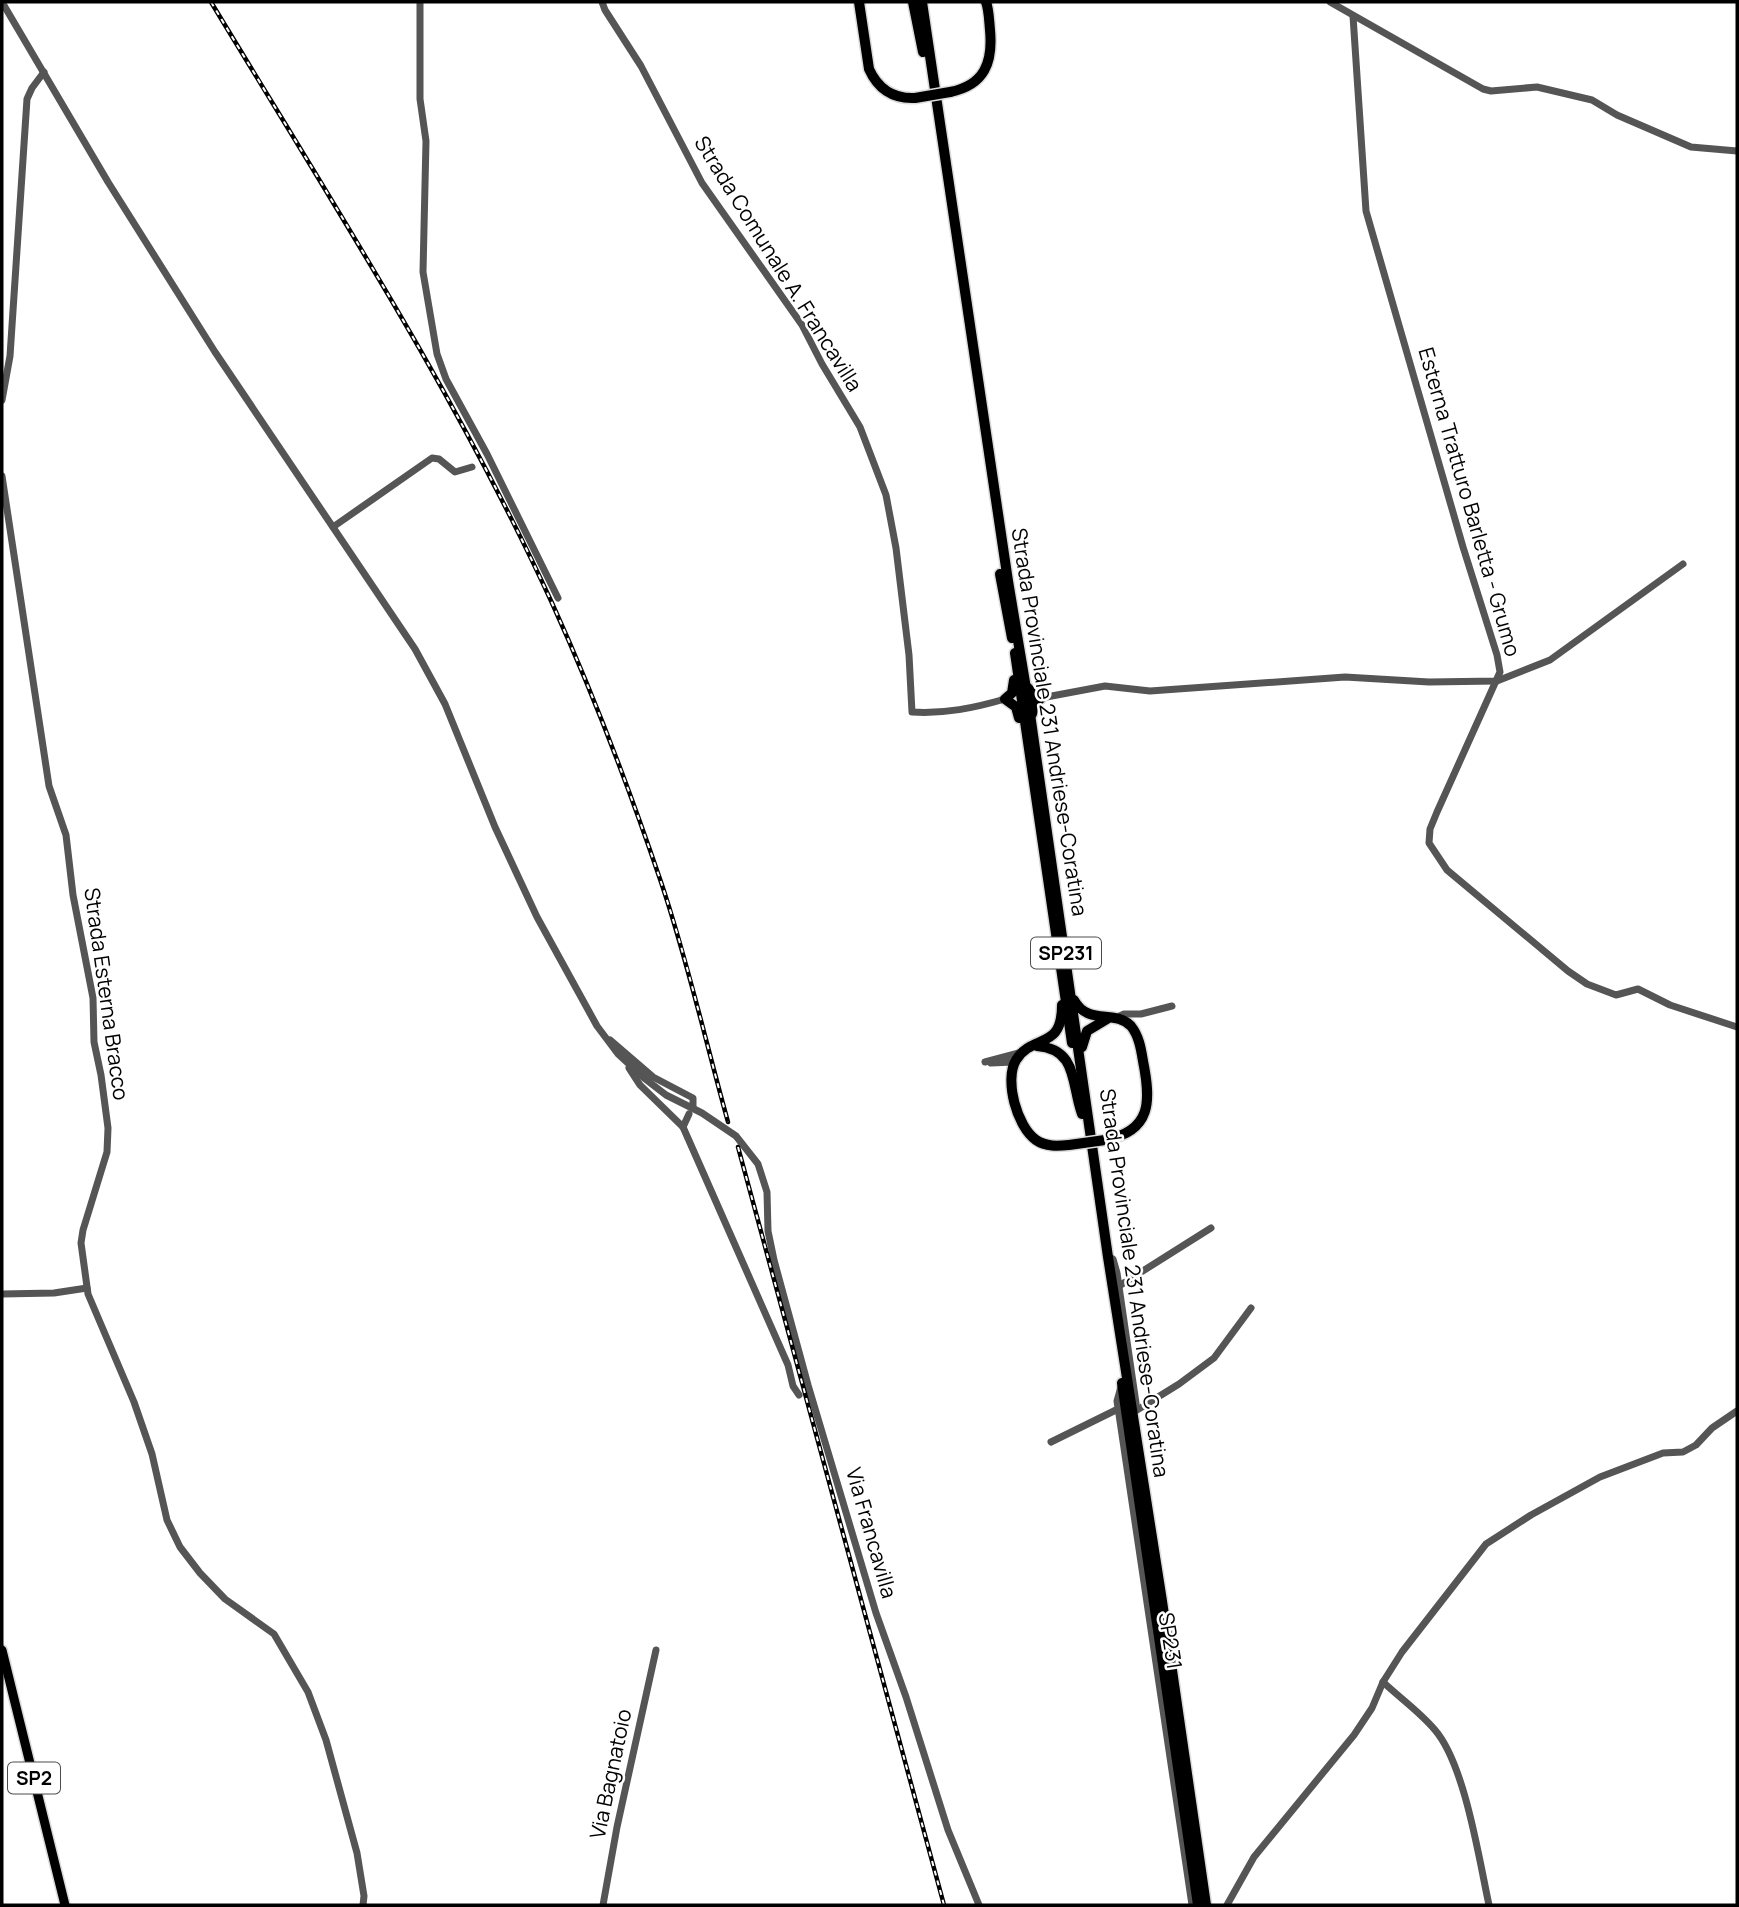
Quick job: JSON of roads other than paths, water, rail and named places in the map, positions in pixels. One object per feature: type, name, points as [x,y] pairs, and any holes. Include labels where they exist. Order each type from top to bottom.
[{"type":"highway","points":[[859,2],[869,69],[873,78],[888,93],[915,98],[970,86],[979,78],[990,60],[992,48],[986,2]]},
{"type":"highway","points":[[915,2],[926,52]]},
{"type":"highway","name":"Strada Provinciale 231 Andriese-Coratina","points":[[924,2],[926,52],[1000,573],[1016,641],[1038,767],[1108,1257],[1208,1905]]},
{"type":"highway","points":[[1016,641],[1010,649],[1014,684],[1012,693],[1005,699],[1018,711],[1027,770],[1034,786]]},
{"type":"highway","points":[[1016,641],[1029,690],[1034,696],[1041,698],[1034,705],[1032,712],[1038,767]]},
{"type":"highway","name":"Strada Provinciale 231 Andriese-Coratina","points":[[1016,641],[1034,786],[1198,1905]]},
{"type":"highway","points":[[1069,976],[1074,999],[1081,1009],[1098,1017],[1123,1023]]},
{"type":"highway","points":[[1065,999],[1062,1003],[1061,1023],[1054,1034],[1021,1052],[1014,1062],[1012,1080],[1017,1111],[1029,1133],[1046,1144],[1069,1145],[1126,1134],[1136,1127],[1144,1115],[1148,1103],[1146,1076],[1123,1023]]},
{"type":"highway","points":[[1081,1055],[1087,1031],[1123,1023]]},
{"type":"highway","points":[[1033,1046],[1051,1048],[1065,1059],[1070,1068],[1082,1114]]},
{"type":"main road","name":"SP2","points":[[2,1650],[65,1905]]},
{"type":"street","points":[[2,2],[108,183],[215,352],[434,682],[495,827],[537,916],[597,1026],[682,1127],[799,1395]]},
{"type":"street","points":[[420,2],[420,99],[426,141],[423,271],[437,354],[446,379],[487,454],[558,598]]},
{"type":"street","name":"Strada Comunale A. Francavilla","points":[[602,2],[641,66],[702,183],[802,325],[860,427],[886,495],[896,548],[909,655],[912,712],[959,711],[1005,699]]},
{"type":"street","points":[[1330,2],[1483,89],[1492,91],[1537,87],[1592,100],[1617,115],[1691,147],[1737,151]]},
{"type":"street","name":"Esterna Tratturo Barletta - Grumo","points":[[1353,16],[1366,211],[1500,672],[1437,812],[1430,829],[1429,843],[1447,870],[1587,984],[1616,995],[1638,989],[1670,1005],[1737,1027]]},
{"type":"street","points":[[2,400],[10,356],[27,99],[44,72]]},
{"type":"street","points":[[333,527],[432,458],[439,458],[455,472],[472,467]]},
{"type":"street","name":"Strada Esterna Bracco","points":[[2,477],[49,786],[66,835],[93,998],[94,1042],[102,1075],[108,1128],[107,1152],[81,1244],[87,1288],[92,1306],[134,1402],[152,1454],[167,1520],[180,1546],[200,1573],[225,1599],[274,1634],[308,1692],[326,1740],[358,1853],[363,1905]]},
{"type":"street","points":[[1041,698],[1105,686],[1150,691],[1345,677],[1429,682],[1497,681],[1550,660],[1683,564]]},
{"type":"street","points":[[1123,1023],[1124,1014],[1172,1006]]},
{"type":"street","points":[[1123,1023],[1141,1013]]},
{"type":"street","points":[[606,1038],[653,1077],[693,1098],[691,1110],[682,1127]]},
{"type":"street","points":[[998,1061],[1021,1052]]},
{"type":"street","points":[[998,1061],[1014,1062]]},
{"type":"street","points":[[998,1061],[1012,1080]]},
{"type":"street","name":"Via Francavilla","points":[[642,1081],[702,1113],[736,1136],[758,1164],[766,1192],[771,1242],[808,1385],[876,1613],[948,1830],[979,1905]]},
{"type":"street","points":[[1119,1286],[1211,1228]]},
{"type":"street","points":[[1108,1257],[1115,1263],[1119,1286],[1208,1905]]},
{"type":"street","points":[[2,1294],[54,1293],[87,1288]]},
{"type":"street","points":[[1136,1410],[1179,1384],[1214,1358],[1251,1308]]},
{"type":"street","name":"SP231","points":[[1122,1383],[1117,1401],[1118,1409],[1192,1905]]},
{"type":"street","points":[[1051,1442],[1118,1409]]},
{"type":"street","points":[[1227,1905],[1254,1857],[1354,1735],[1372,1708],[1383,1682],[1438,1603],[1486,1544],[1600,1477],[1663,1454],[1683,1452],[1696,1445],[1712,1429],[1737,1411]]},
{"type":"street","name":"Via Bagnatoio","points":[[603,1905],[617,1826],[656,1650]]},
{"type":"street","points":[[1383,1682],[1436,1731],[1456,1767],[1489,1905]]},
{"type":"railway","points":[[211,2],[433,373],[515,525],[552,603],[610,741],[661,882],[728,1122]]},
{"type":"railway","points":[[738,1147],[944,1905]]}]
